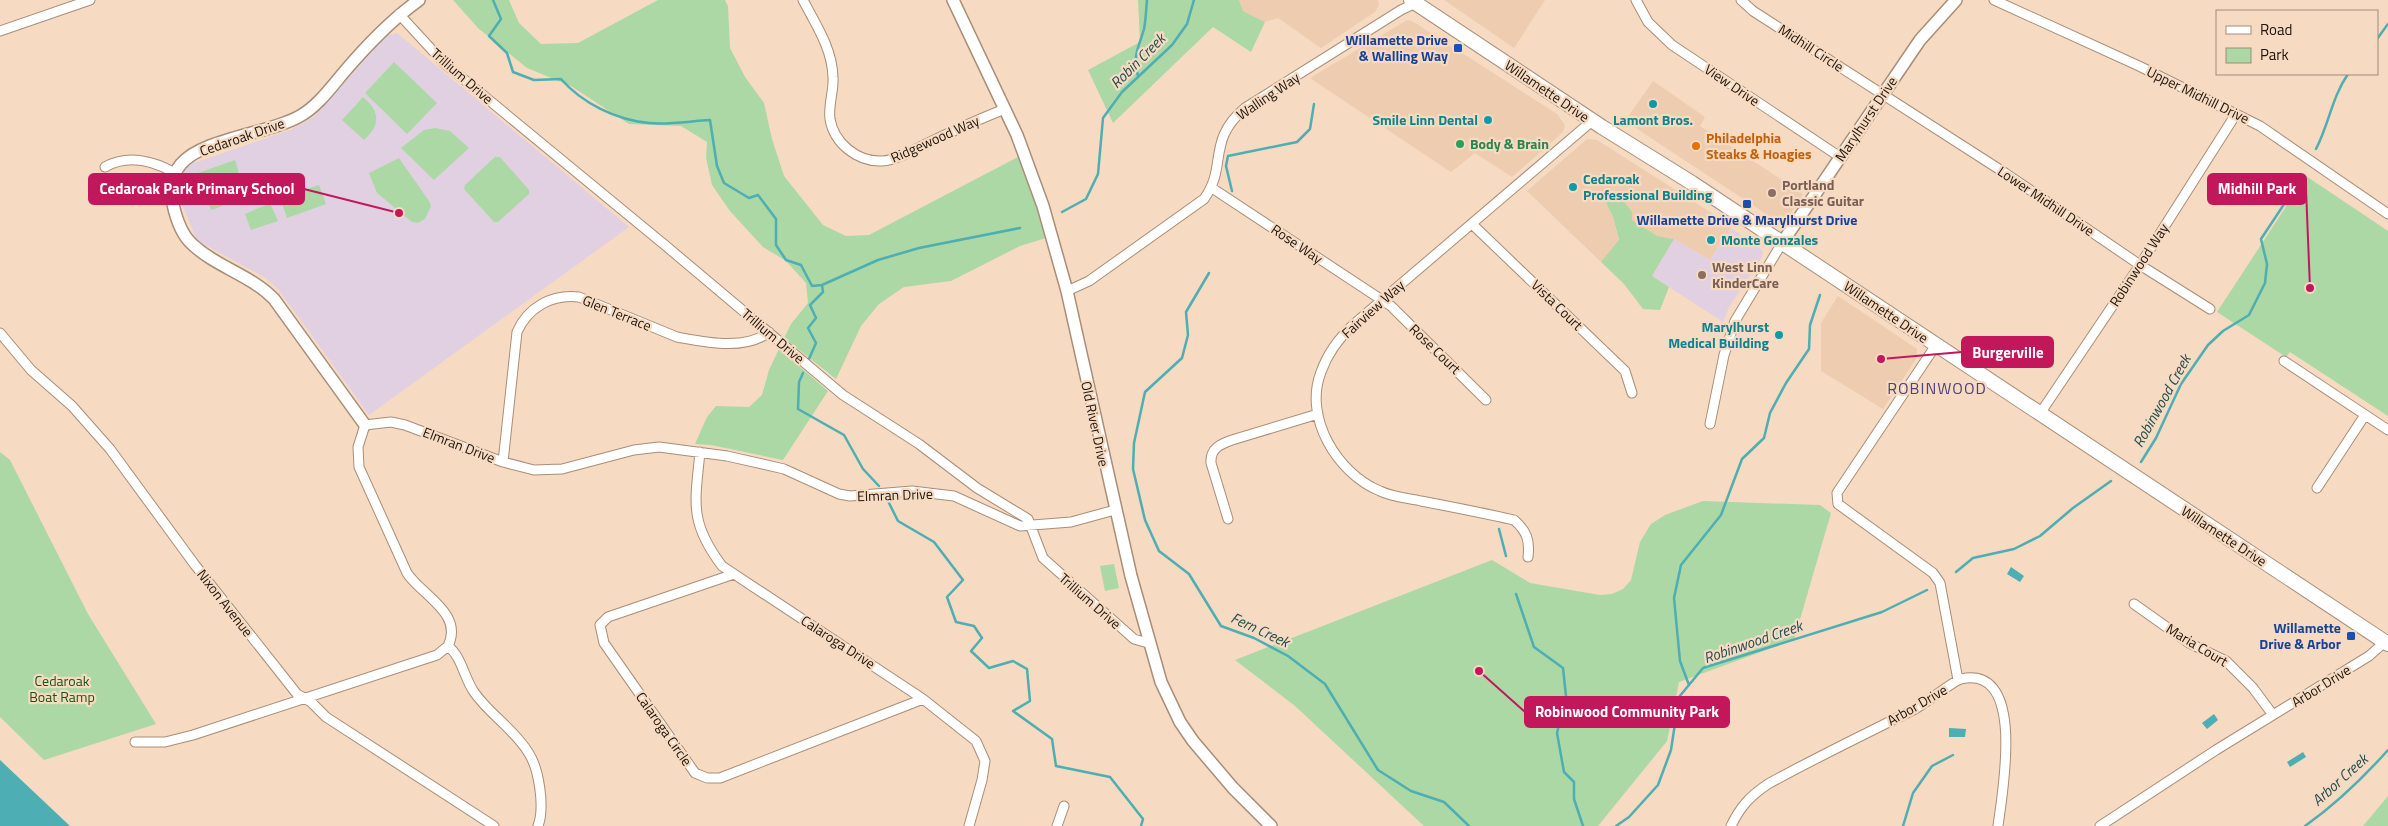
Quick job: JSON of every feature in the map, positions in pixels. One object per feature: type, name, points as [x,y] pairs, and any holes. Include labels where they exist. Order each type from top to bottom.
[{"type":"main road","name":"Willamette Drive","points":[[1417,1],[1592,121],[1782,243],[2039,415],[2387,642]]},
{"type":"street","points":[[0,31],[90,0]]},
{"type":"street","name":"Cedaroak Drive","points":[[175,173],[180,164],[190,156],[224,142],[286,122],[310,110],[371,41],[399,14],[419,0]]},
{"type":"street","name":"Ridgewood Way","points":[[803,0],[828,48],[832,62],[833,92],[830,108],[833,130],[842,144],[858,156],[869,160],[893,159],[1005,109]]},
{"type":"street","name":"Old River Drive","points":[[953,0],[1005,109],[1034,177],[1066,291],[1115,510],[1148,644],[1164,691],[1185,730],[1228,783],[1271,826]]},
{"type":"street","name":"View Drive","points":[[1636,0],[1648,22],[1672,45],[1840,157]]},
{"type":"street","name":"Midhill Circle","points":[[1741,0],[1753,11],[1882,94]]},
{"type":"street","name":"Marylhurst Drive","points":[[1782,243],[1920,40],[1956,0]]},
{"type":"street","name":"Upper Midhill Drive","points":[[1994,0],[2139,66],[2260,126],[2388,214]]},
{"type":"street","name":"Walling Way","points":[[1212,188],[1220,143],[1227,126],[1234,117],[1245,108],[1417,1]]},
{"type":"street","name":"Trillium Drive","points":[[399,14],[444,63],[843,395],[920,444],[977,488],[1028,519],[1043,558],[1134,639],[1148,644]]},
{"type":"street","name":"Lower Midhill Drive","points":[[1882,94],[2006,173],[2140,265],[2210,309]]},
{"type":"street","name":"Robinwood Way","points":[[2039,415],[2140,265],[2236,114]]},
{"type":"street","name":"Fairview Way","points":[[1528,558],[1530,544],[1521,526],[1514,520],[1382,492],[1368,486],[1335,453],[1322,429],[1318,414],[1318,382],[1326,361],[1348,330],[1592,121]]},
{"type":"street","points":[[105,167],[122,161],[138,160],[155,163],[175,173],[172,186],[173,202],[176,218],[186,238],[198,250],[261,287],[274,299],[365,425],[357,451],[360,470],[407,573],[418,586],[436,601],[448,619],[451,633],[448,646],[437,655],[183,738],[165,742],[135,742]]},
{"type":"street","points":[[1066,291],[1089,281],[1192,209],[1212,188]]},
{"type":"street","name":"Rose Way","points":[[1212,188],[1382,301]]},
{"type":"street","name":"Vista Court","points":[[1472,224],[1625,371],[1632,393]]},
{"type":"street","points":[[1710,424],[1724,355],[1734,324],[1782,243]]},
{"type":"street","name":"Glen Terrace","points":[[503,462],[517,332],[523,319],[547,300],[562,297],[579,297],[677,337],[693,340],[744,342],[758,339],[769,332]]},
{"type":"street","name":"Rose Court","points":[[1382,301],[1394,309],[1486,400]]},
{"type":"street","name":"Nixon Avenue","points":[[0,333],[28,367],[72,406],[110,449],[195,565],[297,694],[311,702],[326,717],[494,826]]},
{"type":"street","points":[[1936,345],[1837,493],[1838,504],[1929,569],[1940,583],[1958,680]]},
{"type":"street","points":[[2284,361],[2388,430]]},
{"type":"street","points":[[1228,519],[1211,462],[1215,449],[1220,444],[1318,414]]},
{"type":"street","points":[[2317,488],[2365,415]]},
{"type":"street","name":"Elmran Drive","points":[[365,425],[391,422],[404,425],[503,462],[528,469],[554,470],[642,449],[660,447],[700,452],[784,469],[831,490],[850,496],[912,491],[954,496],[1010,523],[1031,527],[1084,520],[1115,510]]},
{"type":"street","name":"Calaroga Drive","points":[[700,452],[696,496],[699,526],[703,537],[722,566],[923,699],[976,741],[985,761],[982,780],[968,826]]},
{"type":"street","name":"Calaroga Circle","points":[[734,574],[608,617],[600,625],[604,643],[695,772],[707,778],[720,778],[923,699]]},
{"type":"street","name":"Maria Court","points":[[2134,604],[2189,643],[2226,661],[2253,688],[2274,715]]},
{"type":"street","name":"Arbor Drive","points":[[2100,826],[2369,656],[2387,642]]},
{"type":"street","points":[[448,646],[455,652],[467,680],[477,697],[528,752],[540,793],[541,811],[538,826]]},
{"type":"street","name":"Arbor Drive","points":[[1731,826],[1742,805],[1752,794],[1924,704],[1958,680],[1978,680],[1989,686],[1997,696],[2004,715],[2006,749],[1998,826]]},
{"type":"street","points":[[1057,826],[1064,806]]},
{"type":"shaded area","points":[[1239,0],[1378,0],[1379,5],[1375,12],[1321,48],[1278,18],[1265,22],[1243,11]]},
{"type":"shaded area","points":[[1444,0],[1545,0],[1514,48]]},
{"type":"shaded area","points":[[1407,20],[1412,21],[1557,114],[1565,125],[1563,132],[1512,177],[1475,153],[1451,172],[1310,78]]},
{"type":"shaded area","points":[[397,33],[629,227],[369,415],[278,289],[264,277],[200,242],[195,236],[180,199],[179,182],[183,173],[191,164],[290,130],[314,117],[386,36]]},
{"type":"shaded area","points":[[1653,81],[1705,117],[1700,126],[1803,194],[1784,221],[1777,221],[1625,121]]},
{"type":"shaded area","points":[[1587,139],[1597,140],[1732,226],[1710,260],[1674,239],[1657,236],[1635,223],[1632,220],[1632,212],[1615,195],[1604,198],[1613,217],[1619,243],[1601,262],[1527,191]]},
{"type":"shaded area","name":"West Linn KinderCare","points":[[1731,228],[1763,252],[1762,257],[1729,307],[1723,322],[1652,276],[1674,239],[1710,260]]},
{"type":"shaded area","points":[[1838,296],[1917,349],[1916,359],[1883,409],[1821,371],[1821,323]]},
{"type":"green space","points":[[453,0],[509,0],[519,23],[541,44],[578,43],[658,0],[725,0],[728,6],[730,48],[745,77],[764,103],[772,139],[784,176],[823,225],[846,236],[869,235],[1018,157],[1035,201],[1046,238],[1020,246],[951,281],[904,287],[879,304],[861,326],[836,379],[784,338],[791,324],[808,303],[806,283],[786,261],[763,247],[730,211],[712,185],[706,158],[707,142],[681,126],[629,124],[571,86],[527,68],[478,28]]},
{"type":"green space","points":[[1138,0],[1239,0],[1243,11],[1265,22],[1251,52],[1213,27],[1113,123],[1088,70],[1140,42]]},
{"type":"green space","points":[[394,62],[437,103],[407,134],[365,93]]},
{"type":"green space","points":[[363,97],[373,108],[376,118],[373,129],[364,140],[342,120]]},
{"type":"green space","points":[[435,128],[450,131],[469,148],[434,180],[401,148],[424,130]]},
{"type":"green space","points":[[495,157],[500,157],[529,190],[529,194],[498,222],[494,222],[464,189],[465,185]]},
{"type":"green space","points":[[399,158],[431,206],[425,219],[418,223],[412,222],[377,193],[369,173]]},
{"type":"green space","points":[[235,160],[239,177],[236,191],[227,203],[211,210],[198,173]]},
{"type":"green space","points":[[2306,176],[2388,231],[2388,416],[2290,352],[2286,357],[2217,312]]},
{"type":"green space","points":[[319,185],[326,204],[287,218],[280,198]]},
{"type":"green space","points":[[1619,190],[1625,194],[1625,203],[1632,212],[1632,220],[1657,236],[1674,239],[1652,276],[1669,287],[1660,310],[1643,309],[1624,284],[1601,262],[1619,240],[1613,217],[1604,198],[1608,191],[1615,195]]},
{"type":"green space","points":[[270,203],[278,221],[251,230],[245,214]]},
{"type":"green space","points":[[779,349],[828,391],[783,460],[711,445],[695,444],[707,417],[716,406],[749,407],[762,395],[769,370]]},
{"type":"green space","name":"Cedaroak Boat Ramp","points":[[0,452],[10,460],[88,614],[156,724],[44,760],[0,717]]},
{"type":"green space","points":[[1703,501],[1820,505],[1831,513],[1794,640],[1679,682],[1667,741],[1598,826],[1424,826],[1295,706],[1235,660],[1492,560],[1530,583],[1600,595],[1612,594],[1623,589],[1631,580],[1640,542],[1651,524],[1665,515]]},
{"type":"green space","points":[[1114,564],[1119,588],[1105,591],[1100,566]]},
{"type":"green space","points":[[2388,796],[2388,826],[2363,826]]},
{"type":"water","points":[[2011,567],[2024,576],[2020,582],[2007,574]]},
{"type":"water","points":[[2214,714],[2218,720],[2207,729],[2202,723]]},
{"type":"water","points":[[1949,728],[1966,729],[1965,737],[1949,737]]},
{"type":"water","points":[[2303,752],[2306,757],[2290,767],[2287,762]]},
{"type":"water","points":[[0,760],[70,826],[0,826]]},
{"type":"waterway","points":[[493,0],[501,19],[489,36],[507,53],[513,72],[534,80],[561,79],[569,88],[589,103],[624,118],[657,123],[710,120],[717,166],[724,183],[749,198],[758,195],[776,219],[776,245],[786,260],[801,265],[812,286],[822,285],[823,292],[810,305],[816,318],[808,328],[816,343],[809,359]]},
{"type":"waterway","points":[[1138,76],[1136,57],[1144,29],[1147,0]]},
{"type":"waterway","name":"Robin Creek","points":[[1062,212],[1086,199],[1098,174],[1103,118],[1122,92],[1172,45],[1187,24],[1194,0]]},
{"type":"waterway","name":"Robinwood Creek","points":[[2378,38],[2388,24]]},
{"type":"waterway","name":"Robinwood Creek","points":[[2316,149],[2334,101],[2347,75]]},
{"type":"waterway","name":"Fern Creek","points":[[1232,191],[1226,166],[1228,156],[1297,142],[1310,129],[1314,104]]},
{"type":"waterway","name":"Robinwood Creek","points":[[2141,462],[2156,438],[2181,384],[2208,345],[2223,331],[2249,315],[2265,283],[2267,264],[2261,239],[2300,180]]},
{"type":"waterway","name":"Robin Creek","points":[[822,285],[878,260],[919,248],[1020,228]]},
{"type":"waterway","name":"Fern Creek","points":[[1209,273],[1186,312],[1188,335],[1182,358],[1145,392],[1134,443],[1133,469],[1145,520],[1159,551],[1189,574],[1221,626],[1254,638],[1288,656],[1325,684],[1378,770],[1411,791],[1444,802],[1469,826]]},
{"type":"waterway","points":[[1689,685],[1680,661],[1674,598],[1681,565],[1721,515],[1742,459],[1764,438],[1770,413],[1786,383],[1809,349],[1810,325],[1820,295]]},
{"type":"waterway","points":[[803,373],[799,382],[798,409],[844,435],[863,469],[879,486]]},
{"type":"waterway","name":"Robinwood Creek","points":[[1956,572],[1973,558],[2014,549],[2040,536],[2073,508],[2111,481]]},
{"type":"waterway","points":[[888,501],[898,521],[934,542],[963,580],[947,597],[956,622],[974,626],[982,638],[971,651],[989,668],[1013,661],[1027,669],[1030,701],[1013,711],[1052,739],[1056,766],[1110,777],[1143,819],[1141,826]]},
{"type":"waterway","points":[[1499,529],[1506,556]]},
{"type":"waterway","name":"Robinwood Creek","points":[[1616,826],[1629,817],[1658,785],[1671,750],[1679,697],[1703,668],[1882,612],[1927,590]]},
{"type":"waterway","points":[[1516,594],[1534,647],[1563,668],[1566,696],[1557,733],[1564,772],[1574,782],[1574,799],[1583,826]]},
{"type":"waterway","name":"Arbor Creek","points":[[2305,826],[2349,790],[2388,750]]},
{"type":"waterway","points":[[1903,826],[1913,793],[1932,766],[1953,755]]},
{"type":"place","name":"Willamette Drive & Walling Way","points":[[1458,48]]},
{"type":"place","name":"Lamont Bros.","points":[[1653,104]]},
{"type":"place","name":"Smile Linn Dental","points":[[1488,120]]},
{"type":"place","name":"Body & Brain","points":[[1460,144]]},
{"type":"place","name":"Philadelphia Steaks & Hoagies","points":[[1696,146]]},
{"type":"place","name":"Cedaroak Professional Building","points":[[1573,187]]},
{"type":"place","name":"Portland Classic Guitar","points":[[1772,193]]},
{"type":"place","name":"Willamette Drive & Marylhurst Drive","points":[[1747,204]]},
{"type":"place","name":"Cedaroak Park Primary School","points":[[399,213]]},
{"type":"place","name":"Monte Gonzales","points":[[1711,240]]},
{"type":"place","name":"West Linn KinderCare","points":[[1702,275]]},
{"type":"place","name":"Midhill Park","points":[[2310,288]]},
{"type":"place","name":"Marylhurst Medical Building","points":[[1779,335]]},
{"type":"place","name":"Burgerville","points":[[1881,359]]},
{"type":"place","name":"Willamette Drive & Arbor","points":[[2351,636]]},
{"type":"place","name":"Robinwood Community Park","points":[[1479,671]]},
{"type":"district","name":"ROBINWOOD","points":[[1937,388]]}]
